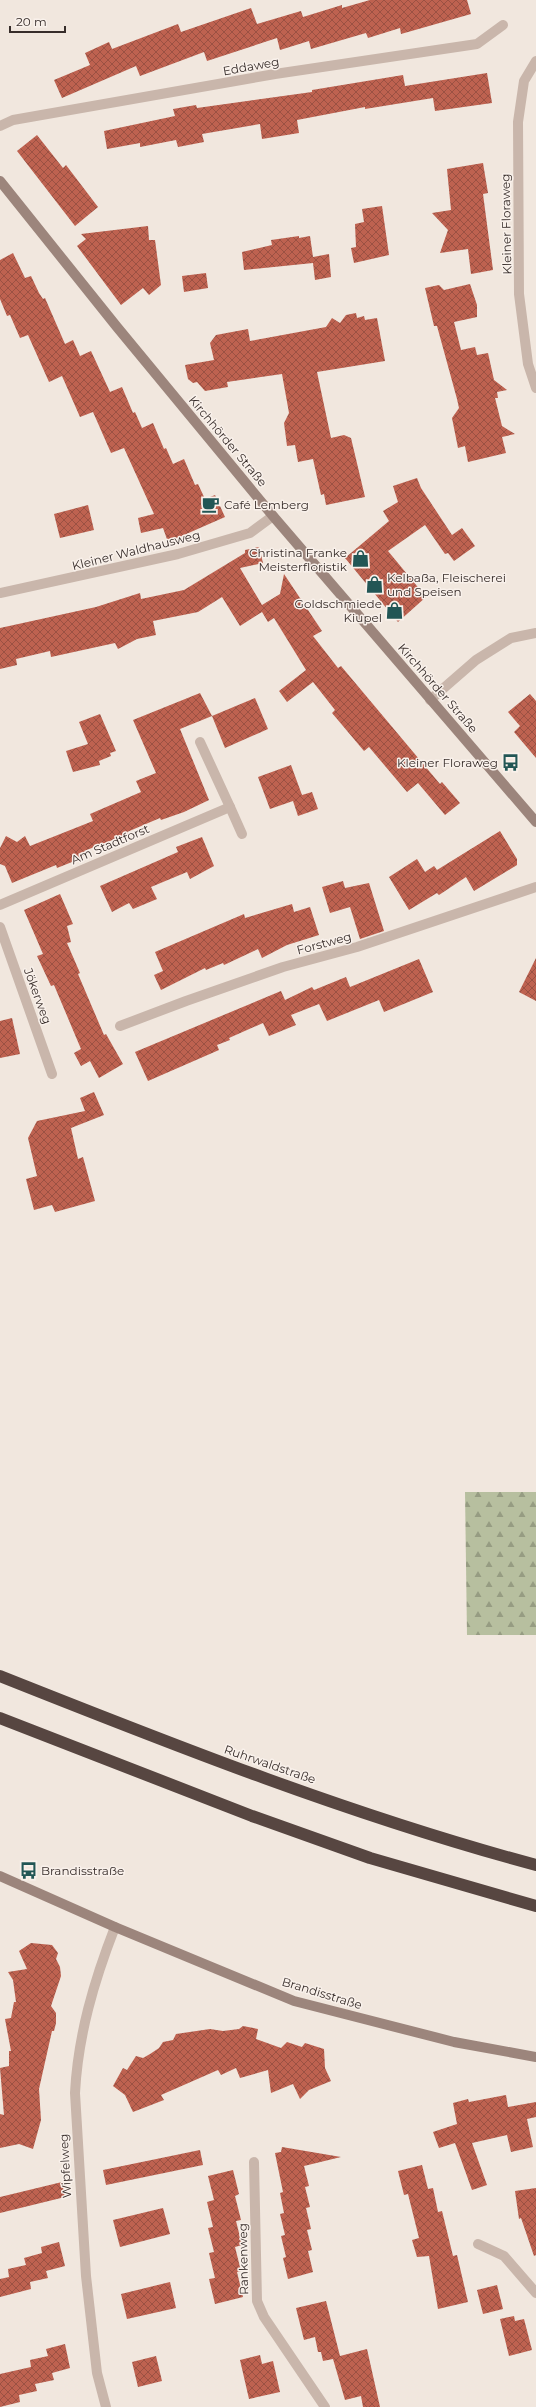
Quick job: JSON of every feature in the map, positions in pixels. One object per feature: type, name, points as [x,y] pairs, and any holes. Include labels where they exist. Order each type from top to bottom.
[{"type":"highway","name":"Ruhrwaldstraße","points":[[0,1676],[240,1769],[412,1829],[536,1865]]},
{"type":"highway","points":[[0,1718],[252,1816],[370,1858],[536,1906]]},
{"type":"main road","name":"Kirchhörder Straße","points":[[0,181],[117,327],[273,516],[536,822]]},
{"type":"main road","name":"Brandisstraße","points":[[0,1876],[115,1927],[294,2001],[454,2042],[536,2057]]},
{"type":"street","name":"Eddaweg","points":[[0,126],[13,120],[260,77],[477,44],[503,25]]},
{"type":"street","name":"Kleiner Floraweg","points":[[536,62],[524,81],[518,122],[519,294],[528,364],[536,388]]},
{"type":"street","name":"Kleiner Waldhausweg","points":[[0,594],[178,554],[250,533],[273,516]]},
{"type":"street","points":[[430,700],[476,660],[511,638],[536,633]]},
{"type":"street","points":[[200,742],[242,834]]},
{"type":"street","name":"Am Stadtforst","points":[[0,905],[230,807]]},
{"type":"street","name":"Forstweg","points":[[120,1026],[186,1001],[283,968],[357,947],[536,887]]},
{"type":"street","name":"Jökerweg","points":[[0,927],[52,1074]]},
{"type":"street","name":"Wipfelweg","points":[[106,2407],[97,2373],[86,2276],[75,2093],[76,2064],[84,2021],[101,1962],[115,1927]]},
{"type":"street","name":"Rankenweg","points":[[254,2162],[257,2302],[264,2317],[325,2407]]},
{"type":"street","points":[[478,2244],[504,2256],[536,2293]]},
{"type":"green space","points":[[465,1492],[536,1492],[536,1635],[467,1635]]},
{"type":"building","points":[[370,0],[467,0],[471,14],[401,34],[400,28],[368,38],[366,33],[311,49],[309,41],[280,50],[277,38],[207,61],[204,52],[140,76],[136,66],[62,98],[54,80],[90,65],[85,53],[109,42],[112,49],[178,24],[181,32],[251,8],[257,24],[301,11],[303,17],[342,5],[342,8]]},
{"type":"building","points":[[487,73],[492,103],[435,111],[433,98],[365,109],[365,107],[297,120],[299,133],[262,139],[260,124],[202,134],[204,142],[178,147],[176,140],[140,147],[140,143],[107,149],[104,131],[175,116],[173,109],[196,105],[197,108],[312,92],[312,90],[403,75],[405,86]]},
{"type":"building","points":[[37,135],[63,168],[66,165],[98,207],[75,226],[17,151]]},
{"type":"building","points":[[483,163],[488,193],[483,194],[493,270],[471,274],[468,249],[440,253],[448,230],[432,213],[451,210],[447,169]]},
{"type":"building","points":[[382,206],[389,255],[354,263],[351,248],[356,247],[355,224],[364,222],[362,209]]},
{"type":"building","points":[[148,226],[149,240],[155,240],[161,285],[149,295],[143,288],[121,305],[77,246],[86,239],[81,234]]},
{"type":"building","points":[[299,236],[299,238],[310,236],[313,257],[329,254],[331,277],[315,280],[313,263],[244,270],[242,252],[272,245],[271,240]]},
{"type":"building","points":[[13,253],[25,278],[31,276],[39,293],[43,299],[45,298],[65,344],[73,340],[80,356],[91,351],[110,392],[122,387],[133,413],[135,412],[142,428],[153,423],[164,449],[166,448],[173,464],[184,459],[195,485],[198,484],[205,499],[215,495],[225,517],[168,542],[163,528],[141,533],[138,518],[154,514],[124,448],[111,453],[93,412],[80,417],[62,376],[49,382],[28,335],[20,338],[10,315],[7,316],[0,299],[0,260]]},
{"type":"building","points":[[206,273],[208,288],[184,292],[182,276]]},
{"type":"building","points":[[470,284],[477,305],[477,317],[454,322],[461,350],[475,347],[477,355],[488,353],[494,380],[507,390],[497,392],[498,398],[495,398],[502,426],[515,434],[502,437],[506,453],[468,462],[465,446],[458,448],[452,418],[459,408],[437,326],[434,326],[425,288],[439,285],[444,290]]},
{"type":"building","points":[[356,313],[357,318],[364,316],[365,320],[377,318],[385,361],[317,372],[331,438],[344,435],[351,438],[365,497],[326,505],[324,494],[321,495],[313,459],[298,462],[295,445],[287,446],[284,423],[289,413],[282,374],[227,382],[228,387],[205,391],[197,382],[193,383],[188,379],[185,365],[214,360],[210,343],[216,335],[248,329],[250,341],[326,327],[332,318],[340,323],[346,315]]},
{"type":"building","points":[[417,478],[421,488],[452,535],[462,528],[475,546],[454,561],[448,553],[445,554],[425,525],[388,551],[426,597],[398,622],[345,558],[389,521],[383,511],[398,502],[393,486]]},
{"type":"building","points":[[88,505],[94,530],[60,538],[54,514]]},
{"type":"building","points":[[259,547],[263,563],[240,568],[262,605],[280,594],[284,574],[322,631],[313,636],[338,668],[341,666],[440,784],[442,782],[460,803],[445,815],[418,783],[407,792],[369,747],[364,751],[332,713],[335,710],[313,682],[287,702],[279,691],[306,670],[274,618],[268,622],[262,612],[240,626],[222,597],[198,612],[153,621],[156,635],[137,639],[118,649],[115,643],[51,657],[50,651],[16,659],[17,665],[0,669],[0,628],[96,607],[140,593],[141,599],[184,590],[245,553],[245,550]]},
{"type":"building","points":[[200,693],[212,716],[180,729],[209,800],[184,812],[161,820],[160,818],[127,832],[128,834],[84,851],[86,854],[77,860],[57,868],[56,865],[12,883],[5,866],[0,864],[0,848],[6,836],[17,842],[25,836],[30,846],[93,821],[90,814],[141,792],[136,781],[156,773],[133,720]]},
{"type":"building","points":[[530,694],[536,701],[536,758],[514,732],[520,726],[508,712]]},
{"type":"building","points":[[255,698],[268,729],[225,748],[212,716]]},
{"type":"building","points":[[100,714],[116,751],[110,753],[111,756],[99,761],[100,765],[73,772],[66,751],[88,744],[79,722]]},
{"type":"building","points":[[291,765],[302,795],[312,792],[318,809],[298,816],[293,801],[270,809],[258,777]]},
{"type":"building","points":[[500,831],[517,859],[517,865],[474,891],[466,877],[439,895],[437,893],[409,910],[389,877],[417,859],[425,872],[434,866],[437,870]]},
{"type":"building","points":[[202,837],[214,866],[190,879],[187,872],[151,887],[157,899],[133,909],[129,903],[112,912],[100,886],[178,852],[176,847]]},
{"type":"building","points":[[343,881],[345,888],[369,883],[384,931],[360,939],[350,907],[330,913],[322,887]]},
{"type":"building","points":[[60,894],[73,924],[67,926],[71,942],[67,943],[80,973],[78,974],[104,1035],[106,1034],[123,1064],[99,1078],[90,1061],[81,1066],[74,1053],[81,1049],[54,985],[51,986],[37,956],[43,954],[24,910]]},
{"type":"building","points":[[292,904],[294,912],[310,907],[319,935],[287,945],[262,958],[258,949],[224,965],[223,963],[206,970],[205,968],[161,990],[154,975],[163,971],[155,952],[244,914],[245,918]]},
{"type":"building","points":[[536,958],[536,1001],[519,992]]},
{"type":"building","points":[[419,959],[433,992],[384,1012],[379,1000],[327,1021],[319,1004],[291,1015],[296,1025],[269,1036],[263,1023],[217,1045],[219,1050],[148,1081],[135,1052],[281,991],[285,1000],[312,987],[314,990],[346,977],[350,987]]},
{"type":"building","points":[[12,1018],[20,1054],[0,1058],[0,1021]]},
{"type":"building","points":[[94,1092],[104,1115],[71,1128],[78,1159],[83,1157],[95,1201],[55,1212],[52,1205],[34,1210],[26,1179],[37,1176],[28,1138],[37,1121],[85,1111],[80,1098]]},
{"type":"building","points":[[31,1943],[52,1945],[58,1953],[56,1959],[60,1967],[61,1976],[51,2006],[56,2013],[56,2023],[54,2031],[52,2031],[39,2089],[41,2120],[33,2149],[19,2144],[0,2148],[0,2114],[4,2115],[0,2068],[9,2066],[9,2051],[11,2051],[5,2019],[11,2018],[14,2002],[16,2002],[13,1980],[8,1972],[27,1969],[19,1951]]},
{"type":"building","points":[[243,2026],[258,2029],[256,2039],[281,2048],[287,2042],[302,2047],[305,2043],[324,2049],[325,2068],[331,2081],[309,2090],[300,2099],[293,2084],[271,2093],[268,2070],[240,2078],[236,2068],[221,2075],[218,2070],[161,2095],[164,2100],[133,2112],[125,2095],[113,2086],[123,2068],[127,2070],[136,2056],[143,2058],[159,2048],[163,2042],[173,2040],[176,2034],[210,2029],[223,2031],[239,2029]]},
{"type":"building","points":[[506,2095],[508,2107],[536,2102],[536,2117],[527,2119],[533,2147],[511,2152],[507,2135],[472,2143],[487,2185],[472,2190],[455,2143],[439,2148],[433,2132],[457,2124],[453,2103],[468,2099],[469,2102]]},
{"type":"building","points":[[282,2147],[341,2157],[304,2166],[309,2186],[305,2187],[310,2207],[306,2208],[311,2229],[307,2230],[312,2250],[308,2251],[313,2272],[288,2279],[283,2258],[286,2257],[281,2236],[285,2235],[280,2214],[284,2213],[280,2193],[283,2192],[275,2153],[281,2152]]},
{"type":"building","points":[[200,2150],[203,2165],[106,2185],[103,2170]]},
{"type":"building","points":[[422,2165],[428,2189],[433,2188],[438,2212],[442,2211],[453,2256],[457,2255],[468,2302],[438,2309],[429,2256],[417,2257],[412,2240],[419,2238],[408,2194],[404,2195],[398,2171]]},
{"type":"building","points":[[233,2170],[239,2194],[235,2196],[241,2220],[236,2221],[242,2245],[235,2247],[241,2271],[237,2272],[243,2297],[215,2304],[209,2279],[215,2278],[209,2253],[214,2252],[208,2228],[213,2227],[207,2202],[214,2200],[208,2176]]},
{"type":"building","points":[[62,2182],[65,2197],[0,2213],[0,2197]]},
{"type":"building","points":[[536,2188],[536,2255],[534,2256],[521,2218],[519,2219],[515,2191]]},
{"type":"building","points":[[163,2208],[170,2234],[120,2247],[113,2220]]},
{"type":"building","points":[[59,2242],[65,2266],[46,2271],[48,2278],[30,2282],[31,2289],[0,2297],[0,2279],[9,2277],[8,2269],[26,2265],[24,2258],[42,2253],[41,2247]]},
{"type":"building","points":[[170,2282],[176,2308],[127,2319],[121,2294]]},
{"type":"building","points":[[497,2285],[503,2309],[483,2314],[477,2290]]},
{"type":"building","points":[[326,2301],[340,2356],[367,2349],[380,2407],[363,2407],[361,2396],[345,2400],[333,2359],[323,2361],[321,2352],[318,2352],[315,2337],[304,2340],[296,2308]]},
{"type":"building","points":[[514,2316],[515,2321],[524,2319],[532,2350],[509,2356],[500,2319]]},
{"type":"building","points":[[65,2344],[70,2368],[52,2373],[54,2380],[35,2384],[37,2391],[19,2395],[20,2402],[0,2407],[0,2374],[31,2367],[30,2360],[48,2356],[46,2349]]},
{"type":"building","points":[[260,2355],[262,2364],[273,2361],[280,2392],[249,2399],[240,2360]]},
{"type":"building","points":[[156,2356],[162,2381],[138,2387],[132,2362]]},
{"type":"place","name":"Café Lemberg","points":[[211,504]]},
{"type":"place","name":"Christina Franke Meisterfloristik","points":[[360,559]]},
{"type":"place","name":"Kelbaßa, Fleischerei und Speisen","points":[[374,584]]},
{"type":"place","name":"Goldschmiede Kiupel","points":[[395,610]]},
{"type":"place","name":"Kleiner Floraweg","points":[[511,762]]},
{"type":"place","name":"Brandisstraße","points":[[28,1870]]}]
